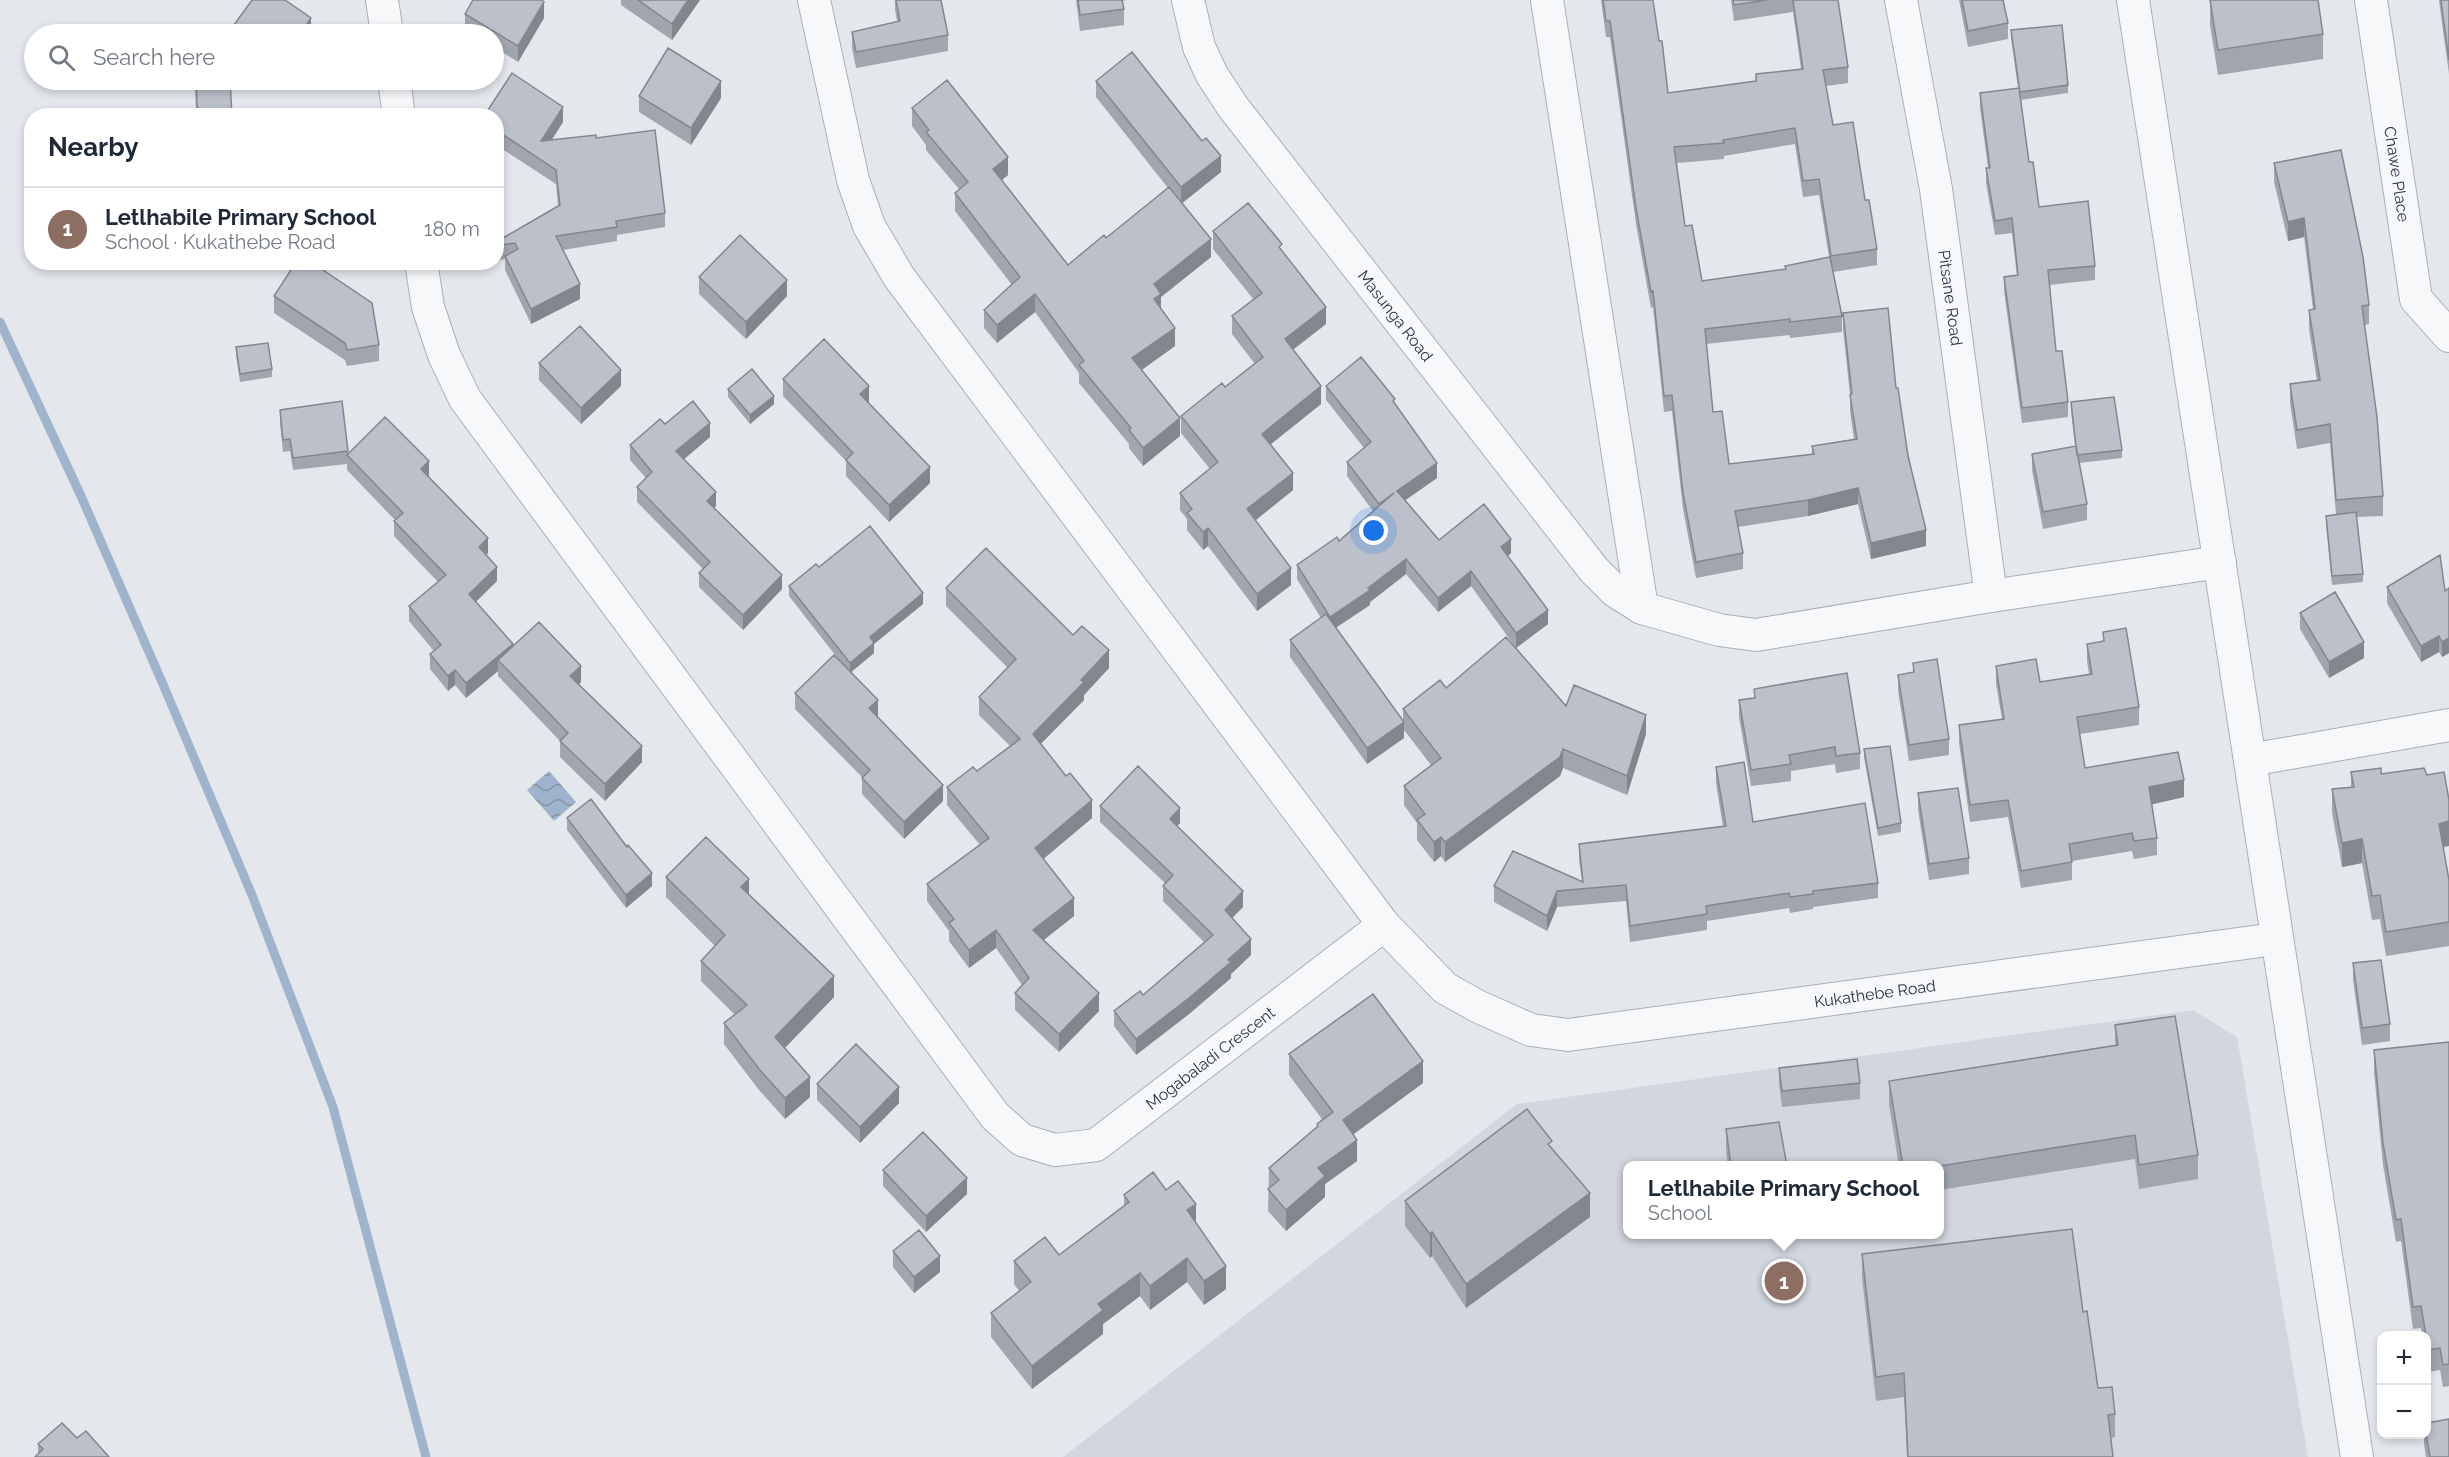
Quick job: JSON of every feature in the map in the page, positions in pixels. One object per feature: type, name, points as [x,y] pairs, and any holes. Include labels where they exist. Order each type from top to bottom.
[{"type":"street","points":[[382,0],[386,24]]},
{"type":"street","name":"Kukathebe Road","points":[[814,0],[853,180],[869,226],[898,277],[1384,925],[1445,988],[1479,1007],[1531,1029],[1568,1035],[2275,939]]},
{"type":"street","name":"Masunga Road","points":[[1188,0],[1199,46],[1212,75],[1233,107],[1594,570],[1616,591],[1642,608],[1719,630],[1756,635],[1991,596],[2220,562]]},
{"type":"street","points":[[1547,0],[1642,608]]},
{"type":"street","name":"Pitsane Road","points":[[1901,0],[1936,189],[1991,596]]},
{"type":"street","points":[[2133,0],[2250,759],[2275,939],[2357,1457]]},
{"type":"street","name":"Chawe Place","points":[[2372,0],[2416,299],[2448,336]]},
{"type":"street","points":[[395,90],[398,108]]},
{"type":"street","name":"Mogabaladi Crescent","points":[[422,270],[428,307],[444,355],[465,399],[994,1116],[1022,1140],[1055,1150],[1096,1145],[1384,925]]},
{"type":"street","points":[[2250,759],[2449,725]]},
{"type":"shaded area","points":[[2193,1010],[2237,1037],[2308,1457],[1063,1457],[1517,1104]]},
{"type":"water","points":[[549,771],[576,802],[554,821],[527,790]]},
{"type":"building","points":[[252,0],[285,0],[311,18],[307,24],[235,24]]},
{"type":"building","points":[[473,0],[542,0],[544,2],[518,46],[504,38],[504,24],[482,24],[465,14]]},
{"type":"building","points":[[638,0],[688,0],[672,24]]},
{"type":"building","points":[[896,0],[941,0],[948,35],[856,52],[852,32],[900,21]]},
{"type":"building","points":[[1078,0],[1122,0],[1124,9],[1080,15]]},
{"type":"building","points":[[1603,0],[1653,0],[1659,41],[1662,41],[1668,93],[1756,81],[1756,74],[1803,69],[1793,0],[1838,0],[1848,67],[1823,70],[1833,125],[1853,122],[1865,200],[1869,200],[1877,249],[1831,256],[1819,179],[1803,181],[1795,128],[1723,140],[1724,143],[1674,147],[1685,226],[1692,225],[1702,281],[1786,269],[1785,266],[1830,257],[1842,316],[1790,322],[1790,319],[1705,329],[1713,412],[1722,411],[1729,464],[1814,454],[1812,446],[1857,439],[1850,395],[1852,394],[1843,313],[1888,308],[1896,388],[1898,388],[1908,456],[1926,530],[1871,543],[1858,488],[1808,500],[1735,511],[1743,553],[1696,562],[1683,493],[1672,395],[1664,396],[1653,291],[1651,292],[1636,208],[1610,21],[1606,21]]},
{"type":"building","points":[[1733,0],[1767,0],[1734,5]]},
{"type":"building","points":[[1962,0],[2003,0],[2008,23],[1968,31]]},
{"type":"building","points":[[2210,0],[2318,0],[2323,34],[2218,50]]},
{"type":"building","points":[[2449,0],[2449,60],[2441,1]]},
{"type":"building","points":[[2062,25],[2068,85],[2020,92],[2011,30]]},
{"type":"building","points":[[668,48],[721,81],[691,128],[639,96]]},
{"type":"building","points":[[1132,52],[1202,141],[1206,138],[1221,156],[1181,187],[1096,81]]},
{"type":"building","points":[[512,73],[563,107],[541,141],[596,135],[596,138],[655,130],[665,213],[616,221],[617,227],[556,236],[580,284],[531,309],[505,256],[518,249],[515,243],[504,245],[504,237],[560,205],[556,170],[504,135],[504,108],[489,108],[501,90],[504,90],[504,85]]},
{"type":"building","points":[[947,80],[1008,157],[993,169],[1068,265],[1104,235],[1106,238],[1169,187],[1211,239],[1154,284],[1161,294],[1154,299],[1175,328],[1132,358],[1180,418],[1143,448],[1129,430],[1131,428],[1079,365],[1084,361],[1035,294],[997,325],[984,310],[1020,277],[955,193],[968,182],[926,132],[929,130],[912,108]]},
{"type":"building","points":[[2019,88],[2029,162],[2033,162],[2039,207],[2088,201],[2095,266],[2048,270],[2056,351],[2062,351],[2068,402],[2022,408],[2004,277],[2018,275],[2012,218],[1995,221],[1986,168],[1990,168],[1980,93]]},
{"type":"building","points":[[196,90],[231,90],[232,108],[198,108]]},
{"type":"building","points":[[2341,150],[2363,257],[2369,305],[2362,306],[2377,417],[2383,496],[2336,500],[2330,424],[2297,430],[2290,384],[2320,380],[2309,310],[2315,309],[2304,218],[2288,222],[2274,163]]},
{"type":"building","points":[[1248,203],[1282,244],[1279,247],[1326,307],[1285,339],[1321,386],[1262,434],[1293,473],[1247,509],[1291,568],[1257,594],[1208,528],[1203,532],[1187,513],[1192,509],[1180,493],[1218,462],[1181,416],[1222,383],[1225,387],[1263,357],[1232,316],[1262,293],[1213,231]]},
{"type":"building","points":[[740,235],[787,280],[746,322],[699,277]]},
{"type":"building","points":[[291,270],[323,270],[372,303],[379,345],[347,350],[345,343],[274,296]]},
{"type":"building","points":[[580,326],[621,370],[581,408],[539,363]]},
{"type":"building","points":[[824,339],[869,386],[860,394],[930,467],[889,505],[846,460],[853,453],[783,379]]},
{"type":"building","points":[[268,343],[272,369],[240,374],[236,347]]},
{"type":"building","points":[[1361,357],[1395,399],[1393,401],[1437,463],[1397,491],[1439,540],[1484,504],[1511,539],[1501,547],[1548,610],[1516,633],[1471,571],[1438,598],[1406,559],[1368,588],[1370,590],[1330,617],[1297,565],[1337,537],[1339,541],[1394,493],[1379,504],[1347,462],[1371,442],[1326,386]]},
{"type":"building","points":[[752,369],[774,396],[750,415],[728,389]]},
{"type":"building","points":[[2114,397],[2122,450],[2077,455],[2071,402]]},
{"type":"building","points":[[342,401],[348,451],[293,458],[290,439],[283,440],[280,410]]},
{"type":"building","points":[[693,401],[710,423],[676,451],[716,492],[707,501],[782,575],[743,615],[699,573],[710,562],[637,487],[652,472],[630,445],[660,419],[665,424]]},
{"type":"building","points":[[385,417],[429,461],[421,469],[488,538],[479,547],[497,567],[469,594],[513,644],[466,683],[455,670],[448,676],[430,654],[441,645],[409,606],[446,575],[394,521],[403,513],[347,455]]},
{"type":"building","points":[[2076,446],[2087,504],[2043,512],[2032,454]]},
{"type":"building","points":[[2356,512],[2363,574],[2332,576],[2326,516]]},
{"type":"building","points":[[870,526],[923,593],[870,637],[874,643],[850,663],[789,586],[816,564],[819,567]]},
{"type":"building","points":[[986,548],[1073,635],[1082,626],[1109,650],[1081,680],[1084,682],[1033,734],[1066,776],[1070,773],[1092,800],[1035,848],[1074,898],[1033,930],[1099,993],[1059,1034],[1015,993],[1029,978],[996,930],[969,950],[949,923],[954,919],[927,884],[989,838],[947,787],[973,767],[977,771],[1020,739],[979,697],[1016,659],[946,588]]},
{"type":"building","points":[[2440,555],[2445,591],[2449,588],[2449,638],[2442,642],[2439,636],[2421,646],[2387,587]]},
{"type":"building","points":[[2335,592],[2364,642],[2329,662],[2300,613]]},
{"type":"building","points":[[1326,614],[1404,722],[1367,748],[1290,640]]},
{"type":"building","points":[[539,622],[581,666],[570,676],[642,746],[605,784],[560,741],[568,733],[498,660]]},
{"type":"building","points":[[2126,628],[2139,707],[2077,717],[2085,768],[2178,752],[2184,780],[2149,787],[2157,838],[2134,841],[2132,833],[2069,844],[2072,862],[2021,871],[2008,800],[1970,805],[1959,725],[2004,719],[1996,666],[2036,659],[2040,682],[2092,674],[2087,644],[2104,641],[2103,632]]},
{"type":"building","points":[[1506,637],[1566,706],[1574,685],[1646,715],[1627,776],[1563,749],[1560,757],[1445,842],[1441,837],[1434,842],[1417,820],[1425,814],[1404,786],[1441,758],[1403,709],[1440,680],[1446,688]]},
{"type":"building","points":[[834,655],[878,700],[869,708],[943,785],[904,822],[862,778],[870,770],[795,693]]},
{"type":"building","points":[[1937,659],[1949,739],[1909,745],[1898,675],[1914,672],[1913,663]]},
{"type":"building","points":[[1847,673],[1860,753],[1836,756],[1835,747],[1789,755],[1791,764],[1751,770],[1739,700],[1755,698],[1754,689]]},
{"type":"building","points":[[1890,746],[1901,823],[1878,828],[1864,749]]},
{"type":"building","points":[[1744,762],[1753,822],[1865,803],[1878,883],[1813,891],[1813,894],[1790,897],[1789,893],[1706,906],[1707,914],[1630,926],[1626,885],[1557,891],[1547,916],[1494,886],[1513,851],[1583,882],[1579,844],[1726,826],[1716,767]]},
{"type":"building","points":[[1138,766],[1180,808],[1170,819],[1243,891],[1225,910],[1251,939],[1228,960],[1231,962],[1136,1039],[1114,1011],[1140,991],[1143,995],[1213,935],[1163,886],[1173,875],[1100,806]]},
{"type":"building","points":[[2381,768],[2381,774],[2424,768],[2427,775],[2444,772],[2449,800],[2449,821],[2439,824],[2449,880],[2449,922],[2386,932],[2380,895],[2372,896],[2362,839],[2342,843],[2332,789],[2354,787],[2351,772]]},
{"type":"building","points":[[1958,788],[1969,858],[1929,864],[1918,793]]},
{"type":"building","points":[[591,799],[627,847],[628,845],[652,873],[626,895],[567,818]]},
{"type":"building","points":[[706,837],[749,879],[741,887],[834,976],[775,1037],[810,1077],[785,1098],[759,1069],[724,1023],[747,1005],[701,961],[725,935],[666,877]]},
{"type":"building","points":[[2381,960],[2390,1024],[2362,1028],[2353,963]]},
{"type":"building","points":[[1373,994],[1423,1061],[1343,1120],[1357,1140],[1318,1168],[1325,1176],[1286,1210],[1268,1189],[1279,1180],[1269,1168],[1333,1112],[1289,1054]]},
{"type":"building","points":[[2175,1016],[2198,1155],[2139,1165],[2135,1135],[1944,1165],[1944,1161],[1902,1161],[1889,1081],[2118,1045],[2115,1025]]},
{"type":"building","points":[[2449,1042],[2449,1364],[2443,1365],[2440,1348],[2431,1350],[2431,1331],[2425,1331],[2421,1306],[2413,1307],[2401,1219],[2396,1220],[2383,1143],[2374,1050]]},
{"type":"building","points":[[856,1044],[899,1087],[860,1127],[817,1084]]},
{"type":"building","points":[[1857,1059],[1860,1083],[1782,1091],[1779,1068]]},
{"type":"building","points":[[1527,1109],[1552,1141],[1548,1144],[1590,1193],[1466,1284],[1432,1232],[1430,1234],[1405,1201]]},
{"type":"building","points":[[1779,1122],[1786,1161],[1730,1161],[1726,1129]]},
{"type":"building","points":[[923,1132],[967,1178],[926,1216],[883,1170]]},
{"type":"building","points":[[1153,1172],[1166,1190],[1178,1181],[1196,1204],[1187,1210],[1226,1266],[1204,1281],[1187,1258],[1150,1286],[1140,1273],[1098,1304],[1103,1310],[1032,1366],[991,1313],[1031,1282],[1014,1261],[1045,1237],[1059,1255],[1129,1202],[1124,1195]]},
{"type":"building","points":[[2072,1229],[2083,1312],[2087,1311],[2098,1388],[2112,1387],[2115,1414],[2108,1415],[2113,1457],[1908,1457],[1904,1373],[1876,1377],[1862,1254]]},
{"type":"building","points":[[919,1230],[940,1256],[914,1277],[893,1251]]},
{"type":"building","points":[[2449,1419],[2449,1457],[2430,1457],[2427,1439],[2431,1439],[2431,1422]]},
{"type":"building","points":[[62,1423],[77,1438],[86,1431],[109,1457],[35,1457],[43,1449],[38,1444]]},
{"type":"waterway","points":[[0,322],[81,496],[162,682],[252,895],[333,1107],[426,1457]]},
{"type":"place","name":"Letlhabile Primary School","points":[[1784,1281]]}]
